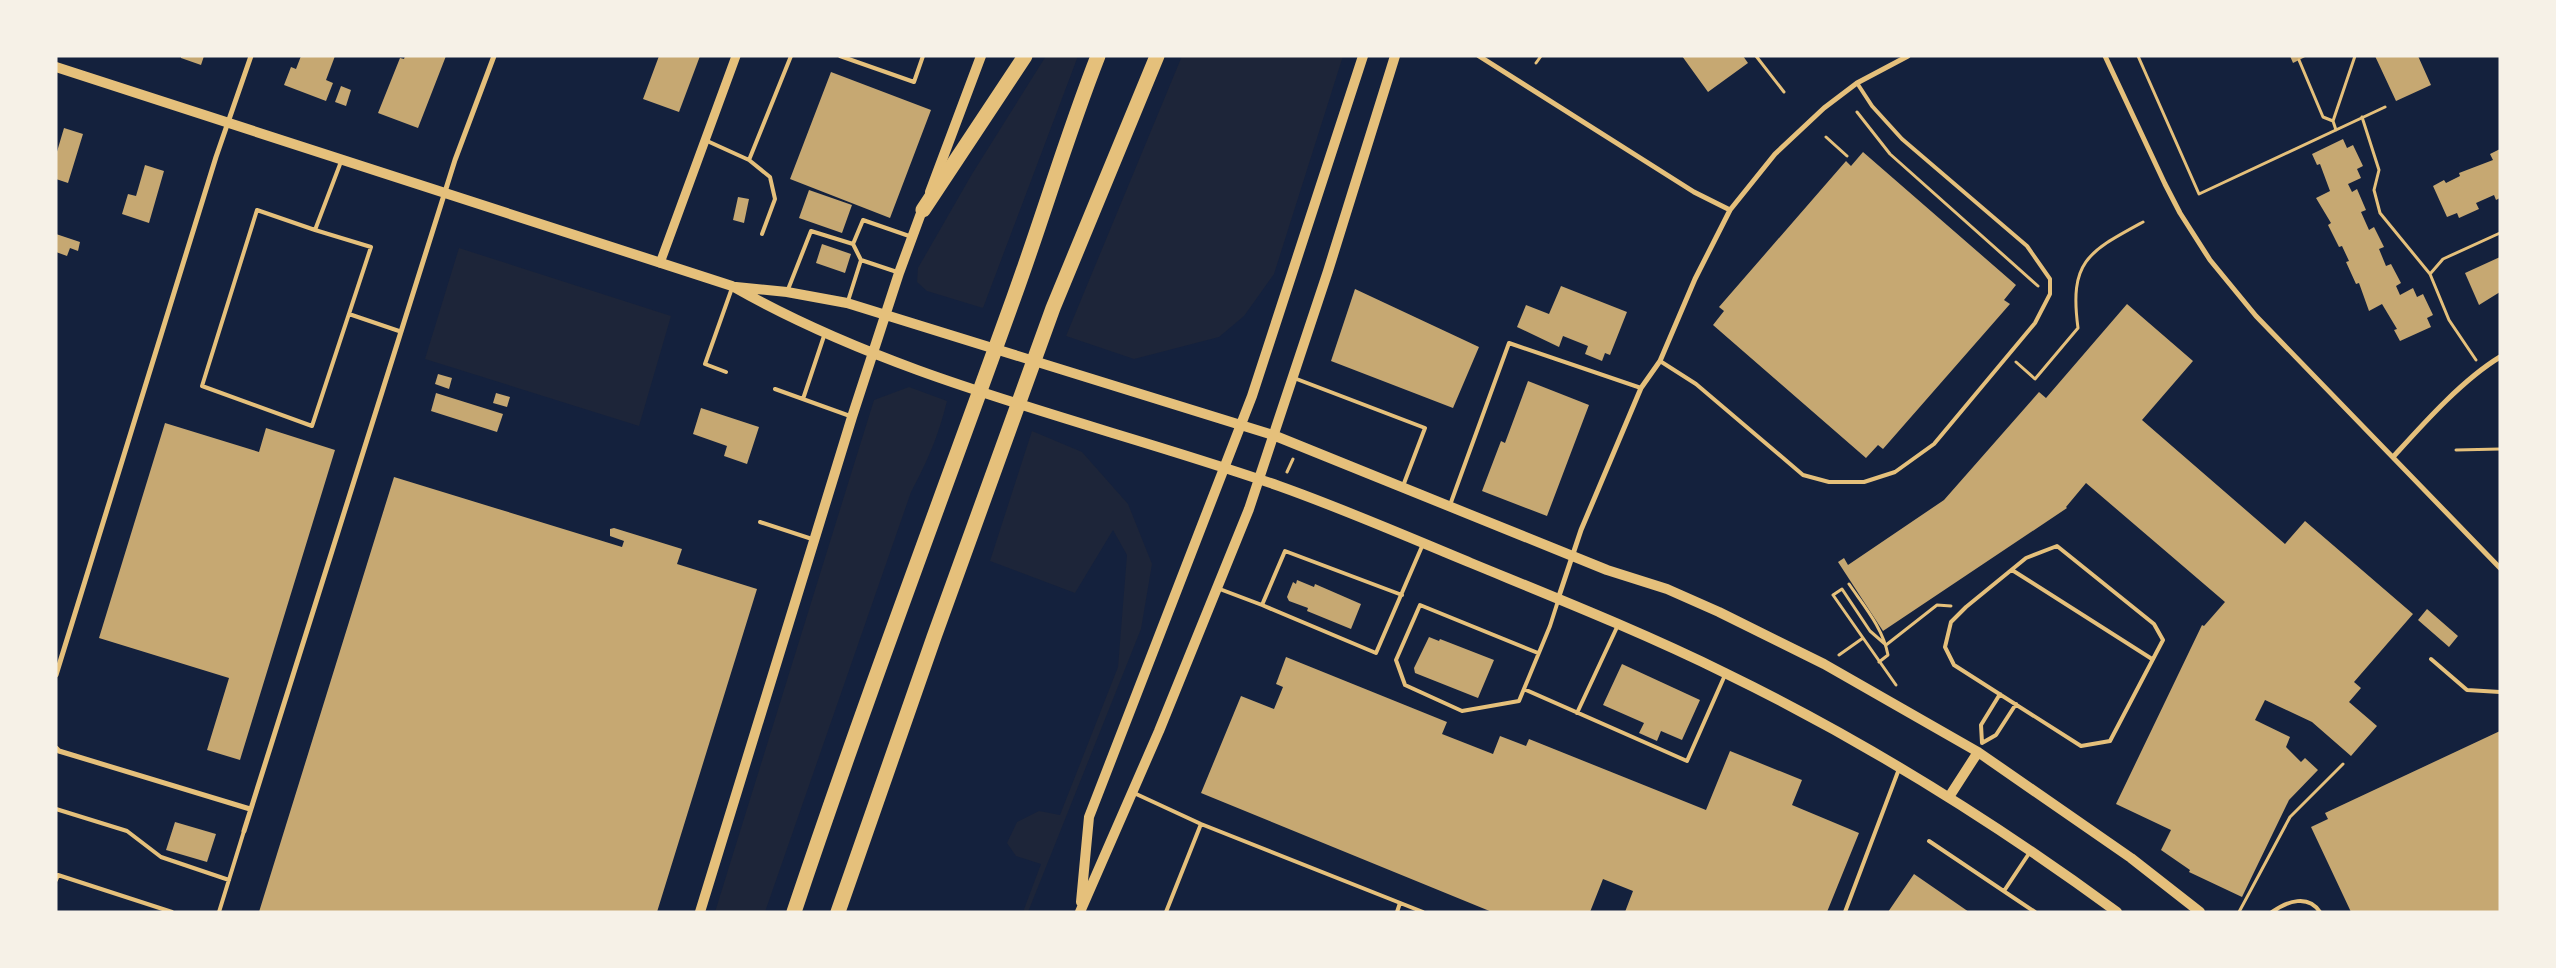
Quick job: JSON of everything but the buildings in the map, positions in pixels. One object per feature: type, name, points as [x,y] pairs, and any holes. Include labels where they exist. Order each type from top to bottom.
[{"type":"highway","points":[[923,210],[1025,56]]},
{"type":"highway","points":[[794,912],[960,440],[1015,295],[1065,146],[1098,56]]},
{"type":"highway","points":[[838,912],[1000,454],[1054,308],[1157,56]]},
{"type":"main road","points":[[700,912],[852,417],[899,273],[981,56]]},
{"type":"main road","points":[[1082,911],[1089,817],[1241,425],[1301,252],[1363,56]]},
{"type":"main road","points":[[1082,911],[1217,588],[1259,480],[1331,262],[1395,56]]},
{"type":"main road","points":[[56,67],[732,286],[787,292],[848,303],[1273,435],[1450,504],[1607,570],[1667,589],[1736,620],[1824,664],[1980,748],[2200,912]]},
{"type":"main road","points":[[732,286],[778,312],[909,368],[1259,480],[1423,543],[1618,624],[1726,673],[1900,767],[2031,850],[2118,912]]},
{"type":"main road","points":[[1949,797],[1980,748]]},
{"type":"street","points":[[56,675],[227,123],[251,56]]},
{"type":"street","points":[[244,831],[399,331],[455,160],[494,56]]},
{"type":"street","points":[[660,263],[736,56]]},
{"type":"street","points":[[1478,56],[1694,192],[1730,210]]},
{"type":"street","points":[[1558,599],[1571,554],[1641,388],[1660,361],[1695,279],[1730,210],[1775,154],[1797,131],[1857,83],[1908,56]]},
{"type":"street","points":[[2105,56],[2165,184],[2180,213],[2210,260],[2256,316],[2394,456],[2500,568]]},
{"type":"street","points":[[2394,456],[2423,424],[2482,370],[2500,357]]},
{"type":"street","points":[[56,748],[59,751],[250,809]]},
{"type":"lane","points":[[748,160],[791,56]]},
{"type":"lane","points":[[840,56],[914,82],[923,56]]},
{"type":"lane","points":[[1660,361],[1696,384],[1803,475],[1829,482],[1864,482],[1896,472],[1934,444],[2035,322],[2049,295],[2050,279],[2027,246],[1902,139],[1872,106],[1857,83]]},
{"type":"lane","points":[[704,140],[748,160],[770,177],[775,199],[762,234]]},
{"type":"lane","points":[[315,230],[342,159]]},
{"type":"lane","points":[[257,210],[315,230],[371,247],[312,426],[202,386],[257,210]]},
{"type":"lane","points":[[853,244],[863,220],[912,237]]},
{"type":"lane","points":[[787,292],[810,231],[853,244],[861,260],[848,303]]},
{"type":"lane","points":[[861,260],[899,273]]},
{"type":"lane","points":[[726,372],[705,364],[732,286]]},
{"type":"lane","points":[[349,314],[399,331]]},
{"type":"lane","points":[[803,399],[825,333]]},
{"type":"lane","points":[[1450,504],[1509,344],[1641,388]]},
{"type":"lane","points":[[1292,377],[1425,428],[1402,486]]},
{"type":"lane","points":[[775,389],[852,417]]},
{"type":"lane","points":[[760,522],[815,540]]},
{"type":"lane","points":[[1217,588],[1376,653],[1402,596],[1423,543]]},
{"type":"lane","points":[[2056,546],[2154,624],[2163,640],[2110,741],[2081,746],[1954,665],[1945,647],[1951,622],[1966,606],[2012,570],[2026,558],[2056,546]]},
{"type":"lane","points":[[1262,605],[1285,551],[1402,596]]},
{"type":"lane","points":[[2012,570],[2152,659]]},
{"type":"lane","points":[[1538,654],[1420,605],[1396,660],[1405,685],[1462,711],[1519,702],[1538,654],[1558,599]]},
{"type":"lane","points":[[1577,713],[1618,624]]},
{"type":"lane","points":[[2431,659],[2466,690],[2500,692]]},
{"type":"lane","points":[[1524,689],[1687,762],[1726,673]]},
{"type":"lane","points":[[1980,748],[1981,725],[2000,694]]},
{"type":"lane","points":[[1980,748],[1996,735],[2016,704]]},
{"type":"lane","points":[[1845,912],[1900,767]]},
{"type":"lane","points":[[1132,792],[1201,824],[1423,912]]},
{"type":"lane","points":[[56,809],[127,831],[161,857],[229,880]]},
{"type":"lane","points":[[1166,912],[1201,824]]},
{"type":"lane","points":[[219,912],[244,831]]},
{"type":"lane","points":[[1928,841],[2035,912]]},
{"type":"lane","points":[[2004,891],[2031,850]]},
{"type":"lane","points":[[56,880],[58,875],[172,912]]},
{"type":"lane","points":[[2272,912],[2297,900],[2312,903],[2320,912]]},
{"type":"lane","points":[[1397,912],[1400,903]]},
{"type":"path","points":[[1536,63],[1541,56]]},
{"type":"path","points":[[1756,56],[1784,92]]},
{"type":"path","points":[[2138,56],[2198,194],[2384,107]]},
{"type":"path","points":[[2336,130],[2333,121],[2355,56]]},
{"type":"path","points":[[2299,60],[2323,117],[2333,121]]},
{"type":"path","points":[[1857,112],[1890,154],[2049,295]]},
{"type":"path","points":[[2362,118],[2379,170],[2374,190],[2380,213],[2430,274],[2449,320],[2482,370]]},
{"type":"path","points":[[1826,137],[1847,156]]},
{"type":"path","points":[[2008,355],[2035,379],[2078,328],[2074,298],[2078,273],[2092,253],[2110,240],[2143,222]]},
{"type":"path","points":[[2430,274],[2443,259],[2500,233]]},
{"type":"path","points":[[2456,450],[2500,449]]},
{"type":"path","points":[[1287,472],[1293,458]]},
{"type":"path","points":[[1849,584],[1877,625],[1886,645],[1888,655],[1879,662]]},
{"type":"path","points":[[1886,645],[1870,631],[1842,590],[1833,595],[1896,685]]},
{"type":"path","points":[[1886,645],[1937,605],[1966,606]]},
{"type":"path","points":[[1870,631],[1877,625]]},
{"type":"path","points":[[1839,655],[1862,638]]},
{"type":"path","points":[[2239,912],[2290,817],[2342,764]]},
{"type":"shaded area","points":[[1046,56],[1078,56],[983,308],[927,291],[917,282],[918,268],[972,174]]},
{"type":"shaded area","points":[[1182,56],[1343,56],[1274,274],[1244,316],[1219,337],[1134,359],[1066,336]]},
{"type":"shaded area","points":[[459,248],[671,316],[639,426],[425,359]]},
{"type":"shaded area","points":[[909,387],[947,401],[944,414],[932,448],[911,492],[765,912],[715,912],[874,400]]},
{"type":"shaded area","points":[[1032,431],[1082,452],[1128,504],[1152,564],[1141,629],[1028,912],[1023,912],[1041,864],[1016,856],[1007,843],[1017,822],[1039,811],[1060,815],[1118,667],[1127,555],[1113,530],[1075,593],[990,561]]}]
